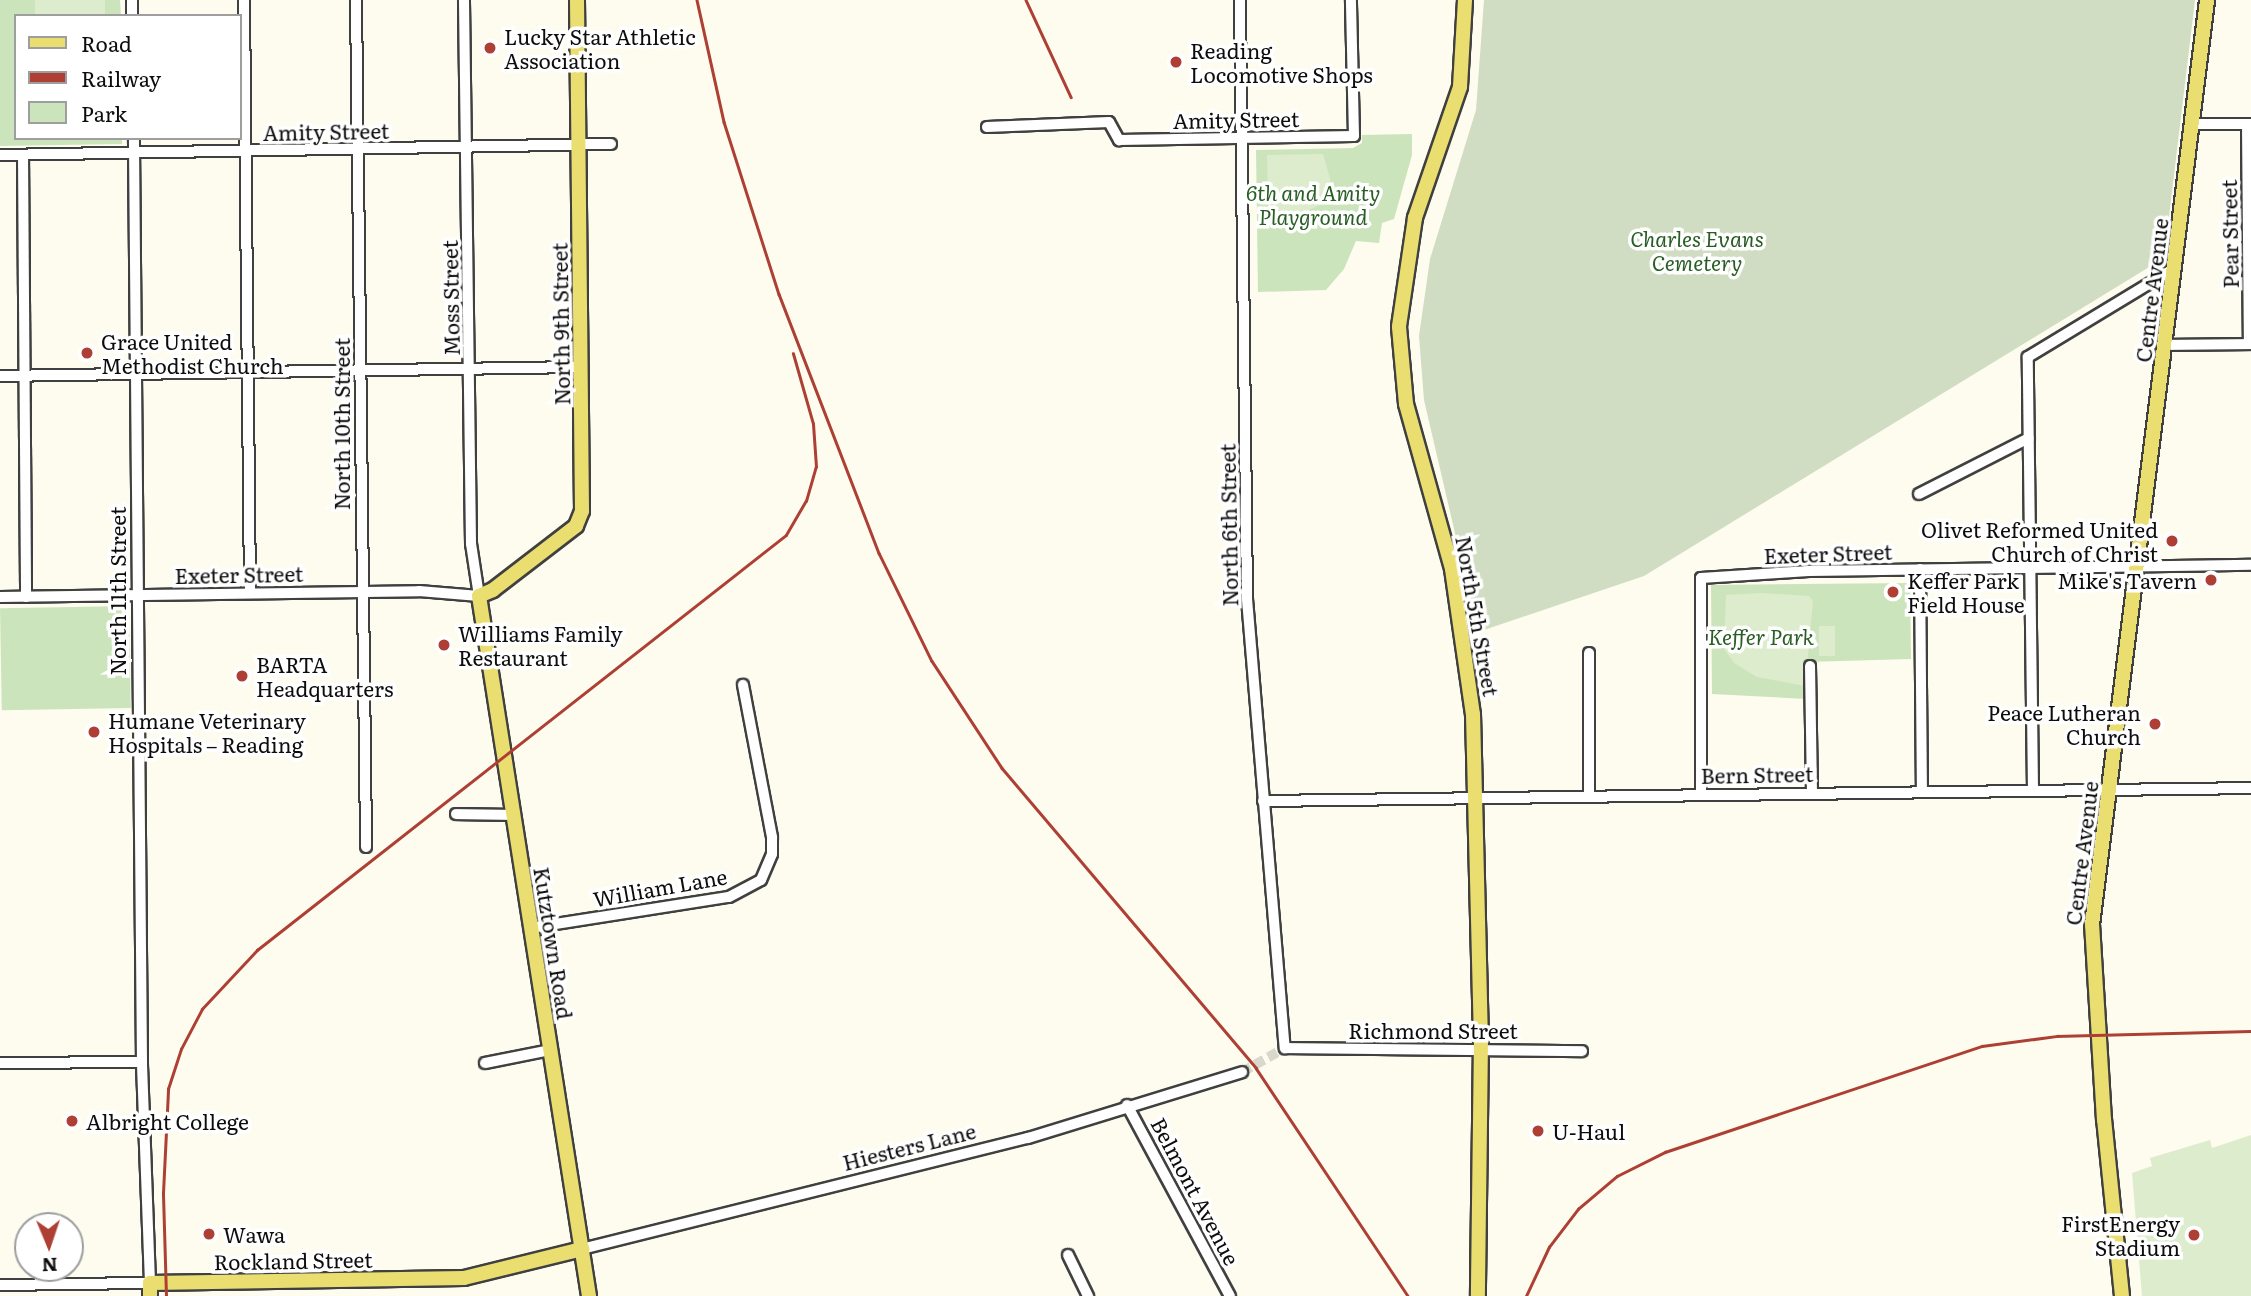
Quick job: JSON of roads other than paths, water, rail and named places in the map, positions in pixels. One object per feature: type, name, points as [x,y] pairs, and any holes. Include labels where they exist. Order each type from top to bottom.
[{"type":"main road","name":"North 9th Street","points":[[479,596],[493,590],[581,518],[577,0]]},
{"type":"main road","name":"North 5th Street","points":[[1465,0],[1460,88],[1409,242],[1399,336],[1406,404],[1460,613],[1473,714],[1481,1048],[1478,1296]]},
{"type":"main road","name":"Centre Avenue","points":[[2122,1296],[2092,943],[2207,0]]},
{"type":"main road","name":"Kutztown Road","points":[[479,596],[589,1296]]},
{"type":"main road","name":"Rockland Street","points":[[150,1290],[464,1278],[582,1249]]},
{"type":"street","points":[[244,0],[250,593]]},
{"type":"street","name":"North 10th Street","points":[[356,0],[366,847]]},
{"type":"street","name":"Moss Street","points":[[464,0],[471,544],[479,596]]},
{"type":"street","name":"North 6th Street","points":[[1240,0],[1247,599],[1284,1048]]},
{"type":"street","name":"Amity Street","points":[[987,127],[1109,122],[1119,140],[1354,136],[1351,0]]},
{"type":"street","points":[[2192,124],[2249,124]]},
{"type":"street","name":"Pear Street","points":[[2249,124],[2250,344]]},
{"type":"street","name":"North 11th Street","points":[[134,140],[142,1062],[150,1290]]},
{"type":"street","name":"Amity Street","points":[[0,155],[579,147],[611,144]]},
{"type":"street","points":[[23,155],[26,597]]},
{"type":"street","points":[[2033,790],[2028,357],[2175,268]]},
{"type":"street","points":[[2165,345],[2250,344]]},
{"type":"street","points":[[0,376],[581,368]]},
{"type":"street","points":[[1919,494],[2029,438]]},
{"type":"street","name":"Exeter Street","points":[[1701,794],[1701,578],[1920,569],[2251,565]]},
{"type":"street","points":[[1920,569],[1922,791]]},
{"type":"street","name":"Exeter Street","points":[[0,597],[361,591],[479,596]]},
{"type":"street","points":[[1589,653],[1589,796]]},
{"type":"street","points":[[1810,666],[1812,793]]},
{"type":"street","name":"William Lane","points":[[530,928],[729,897],[761,880],[772,855],[772,837],[743,685]]},
{"type":"street","name":"Bern Street","points":[[1263,801],[2251,788]]},
{"type":"street","points":[[456,814],[512,815]]},
{"type":"street","name":"Richmond Street","points":[[1284,1048],[1582,1051]]},
{"type":"street","points":[[485,1063],[550,1050]]},
{"type":"street","points":[[0,1063],[142,1062]]},
{"type":"street","name":"Hiesters Lane","points":[[582,1249],[1028,1138],[1127,1105],[1242,1072]]},
{"type":"street","name":"Belmont Avenue","points":[[1127,1105],[1230,1296]]},
{"type":"street","points":[[1068,1255],[1088,1296]]},
{"type":"street","name":"Rockland Street","points":[[0,1285],[150,1290]]},
{"type":"tunnel","points":[[1242,1072],[1285,1048]]},
{"type":"railway","points":[[697,0],[724,122],[779,294],[879,553],[932,661],[1002,768],[1256,1068],[1408,1296]]},
{"type":"railway","points":[[1026,0],[1071,97]]},
{"type":"railway","points":[[166,1296],[163,1193],[168,1089],[181,1049],[202,1009],[257,950],[786,535],[806,501],[816,467],[813,424],[793,354]]},
{"type":"railway","points":[[1526,1296],[1549,1247],[1578,1209],[1617,1176],[1665,1152],[1982,1046],[2057,1036],[2251,1031]]},
{"type":"place","name":"Lucky Star Athletic Association","points":[[490,48]]},
{"type":"place","name":"Reading Locomotive Shops","points":[[1176,62]]},
{"type":"place","name":"Grace United Methodist Church","points":[[87,353]]},
{"type":"place","name":"Olivet Reformed United Church of Christ","points":[[2172,541]]},
{"type":"place","name":"Mike's Tavern","points":[[2211,580]]},
{"type":"place","name":"Keffer Park Field House","points":[[1893,592]]},
{"type":"place","name":"Williams Family Restaurant","points":[[444,645]]},
{"type":"place","name":"BARTA Headquarters","points":[[242,676]]},
{"type":"place","name":"Peace Lutheran Church","points":[[2155,724]]},
{"type":"place","name":"Humane Veterinary Hospitals – Reading","points":[[94,732]]},
{"type":"place","name":"Albright College","points":[[72,1121]]},
{"type":"place","name":"U-Haul","points":[[1538,1131]]},
{"type":"place","name":"Wawa","points":[[209,1234]]},
{"type":"place","name":"FirstEnergy Stadium","points":[[2194,1235]]},
{"type":"park label","name":"6th and Amity Playground","points":[[1313,204]]},
{"type":"park label","name":"Charles Evans Cemetery","points":[[1697,250]]},
{"type":"park label","name":"Keffer Park","points":[[1761,636]]}]
